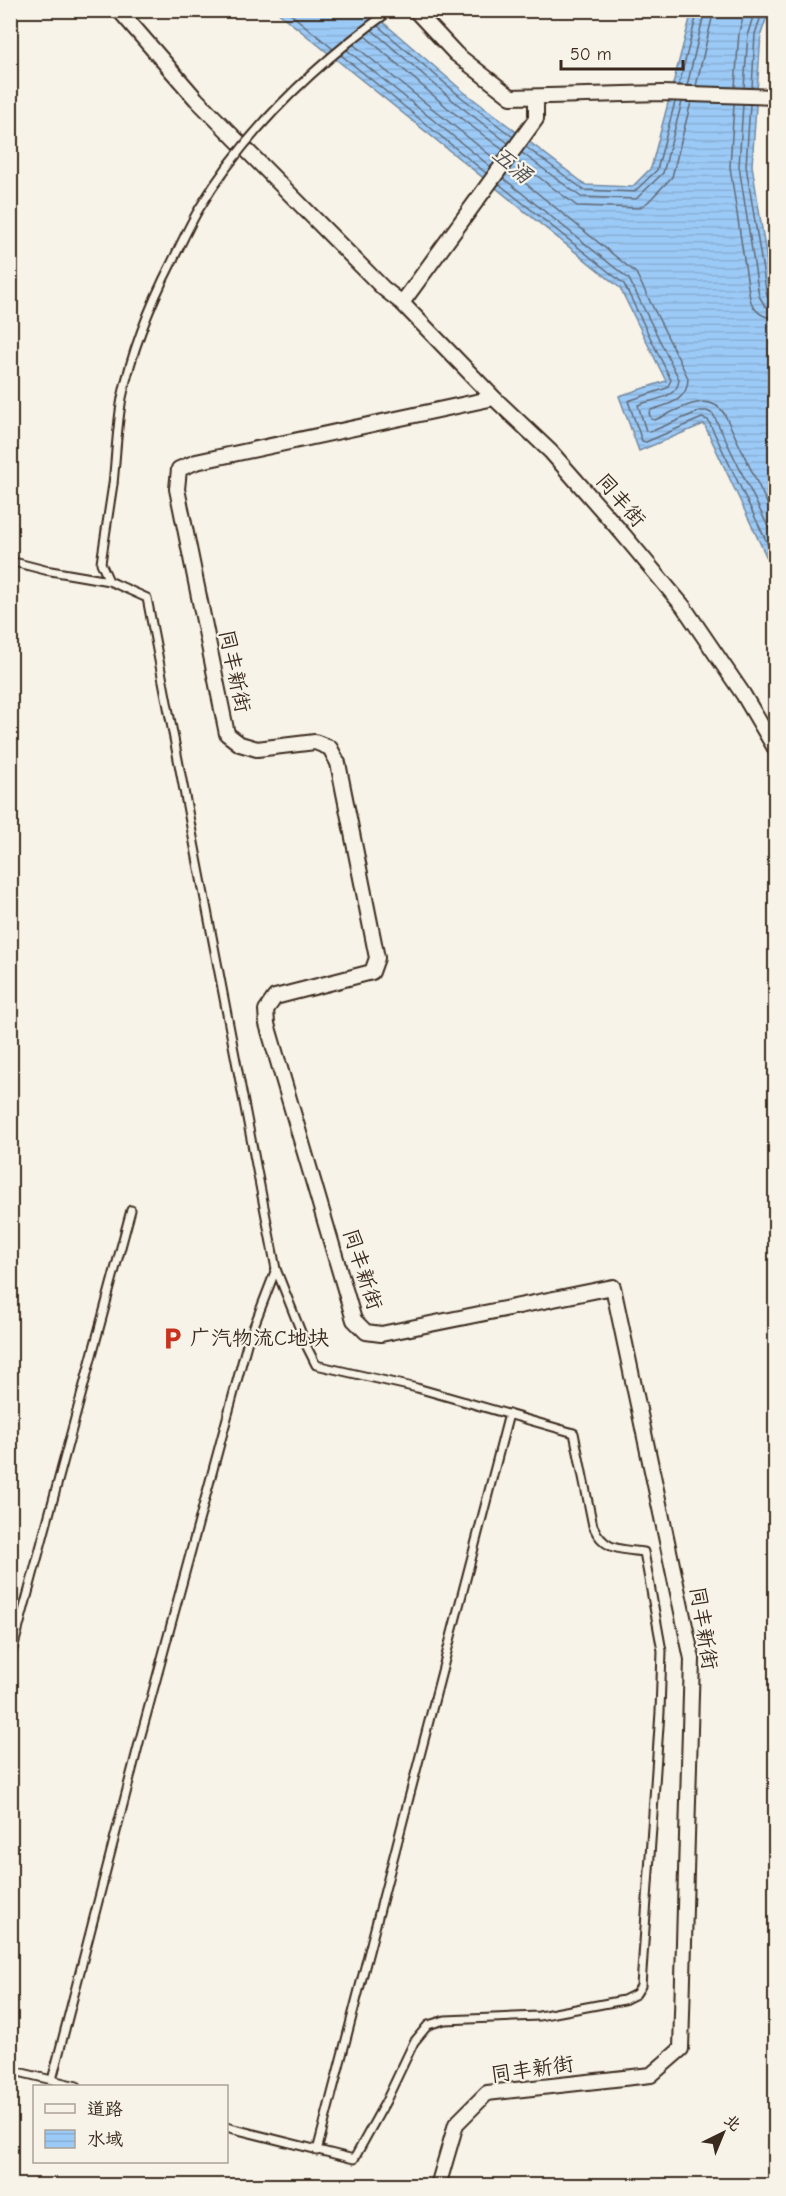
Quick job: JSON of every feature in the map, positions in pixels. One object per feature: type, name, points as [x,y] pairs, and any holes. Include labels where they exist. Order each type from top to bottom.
[{"type":"street","name":"同丰街","points":[[119,10],[196,99],[383,288],[402,303],[494,398],[551,452],[683,606],[743,694],[776,750]]},
{"type":"street","points":[[415,10],[456,54],[511,97],[662,93],[776,98]]},
{"type":"street","points":[[402,303],[536,119],[536,97]]},
{"type":"street","name":"同丰新街","points":[[438,2186],[456,2124],[487,2093],[651,2075],[681,2049],[692,1659],[613,1287],[381,1334],[366,1332],[354,1320],[267,1024],[266,1010],[275,997],[372,972],[377,958],[338,763],[330,748],[315,742],[257,749],[240,744],[227,734],[177,489],[179,469],[196,462],[494,398]]},
{"type":"lane","points":[[109,581],[101,564],[113,484],[122,399],[137,342],[154,297],[200,208],[250,137],[291,93],[346,43],[391,10]]},
{"type":"lane","points":[[10,561],[45,570],[109,581],[147,598],[276,1269],[316,1365],[417,1388],[574,1433],[593,1526],[598,1537],[605,1544],[615,1548],[644,1552],[662,1651],[660,1712],[641,1986],[636,1994],[624,2000],[538,2016],[445,2020],[428,2025],[414,2042],[386,2101],[354,2159],[228,2128]]},
{"type":"lane","points":[[10,1660],[132,1210]]},
{"type":"lane","points":[[52,2080],[140,1739],[247,1344],[276,1269]]},
{"type":"lane","points":[[317,2151],[509,1414]]},
{"type":"lane","points":[[10,2070],[73,2085]]},
{"type":"water","name":"五涌","points":[[276,11],[370,11],[464,92],[586,185],[632,187],[651,168],[692,11],[769,11],[761,34],[752,165],[775,313],[775,575],[704,424],[639,451],[619,396],[666,381],[620,288]]},
{"type":"place","name":"广汽物流C地块","points":[[172,1338]]}]
